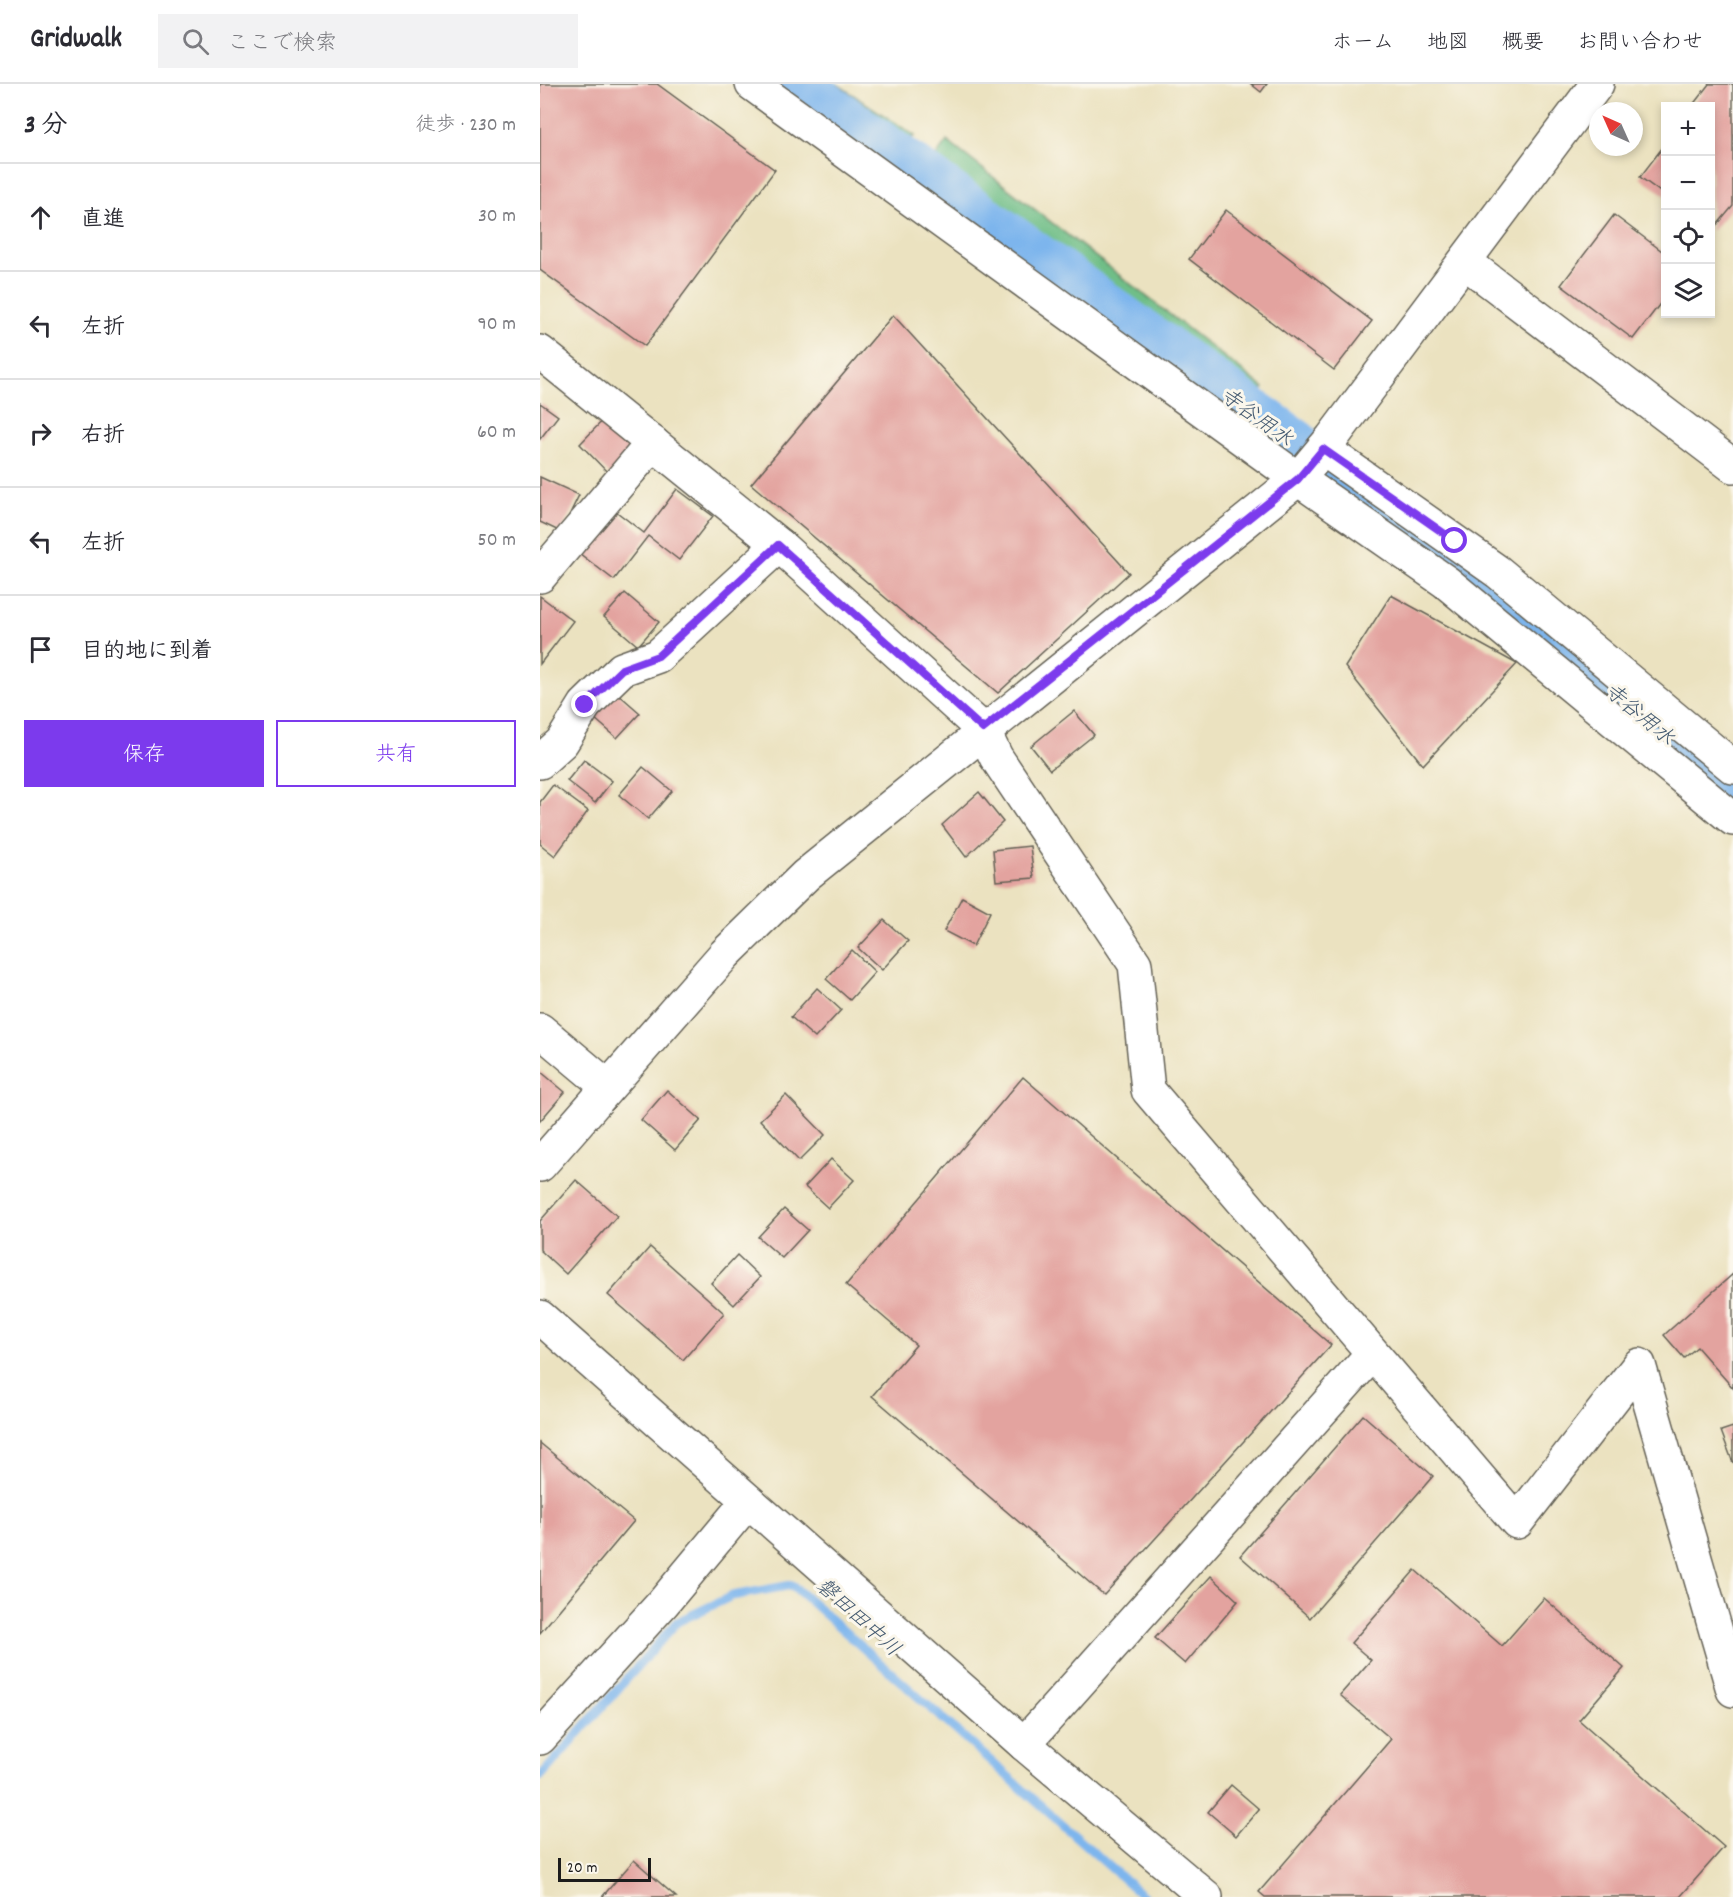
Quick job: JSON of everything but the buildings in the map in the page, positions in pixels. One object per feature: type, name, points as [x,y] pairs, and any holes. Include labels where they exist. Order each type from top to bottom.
[{"type":"street","points":[[752,84],[1298,479],[1446,582],[1733,819]]},
{"type":"street","points":[[540,1165],[725,954],[806,874],[983,729],[1298,479],[1465,262],[1597,84]]},
{"type":"street","points":[[1465,262],[1733,466]]},
{"type":"street","points":[[540,351],[778,545],[983,729],[996,757],[1136,964],[1148,1090],[1517,1522],[1638,1365],[1733,1690]]},
{"type":"street","points":[[540,576],[653,443]]},
{"type":"street","points":[[1323,449],[1498,573],[1733,766]]},
{"type":"street","points":[[540,762],[562,742],[585,705],[622,669],[658,656],[778,545]]},
{"type":"street","points":[[540,1030],[608,1087]]},
{"type":"street","points":[[540,1317],[1024,1744],[1206,1897]]},
{"type":"street","points":[[1024,1744],[1372,1354]]},
{"type":"street","points":[[540,1738],[663,1603],[748,1502]]},
{"type":"green space","points":[[790,84],[837,84],[915,136],[885,153]]},
{"type":"green space","points":[[947,141],[1264,388],[1247,400],[927,168]]},
{"type":"waterway","name":"寺谷用水","points":[[789,84],[1293,446],[1326,478],[1455,564],[1733,794]]},
{"type":"waterway","name":"磐田田中川","points":[[540,1777],[677,1622],[732,1596],[792,1585],[1144,1897]]},
{"type":"route","points":[[585,705],[622,669],[658,656],[778,545],[983,729],[1298,479],[1323,449],[1455,541]]}]
